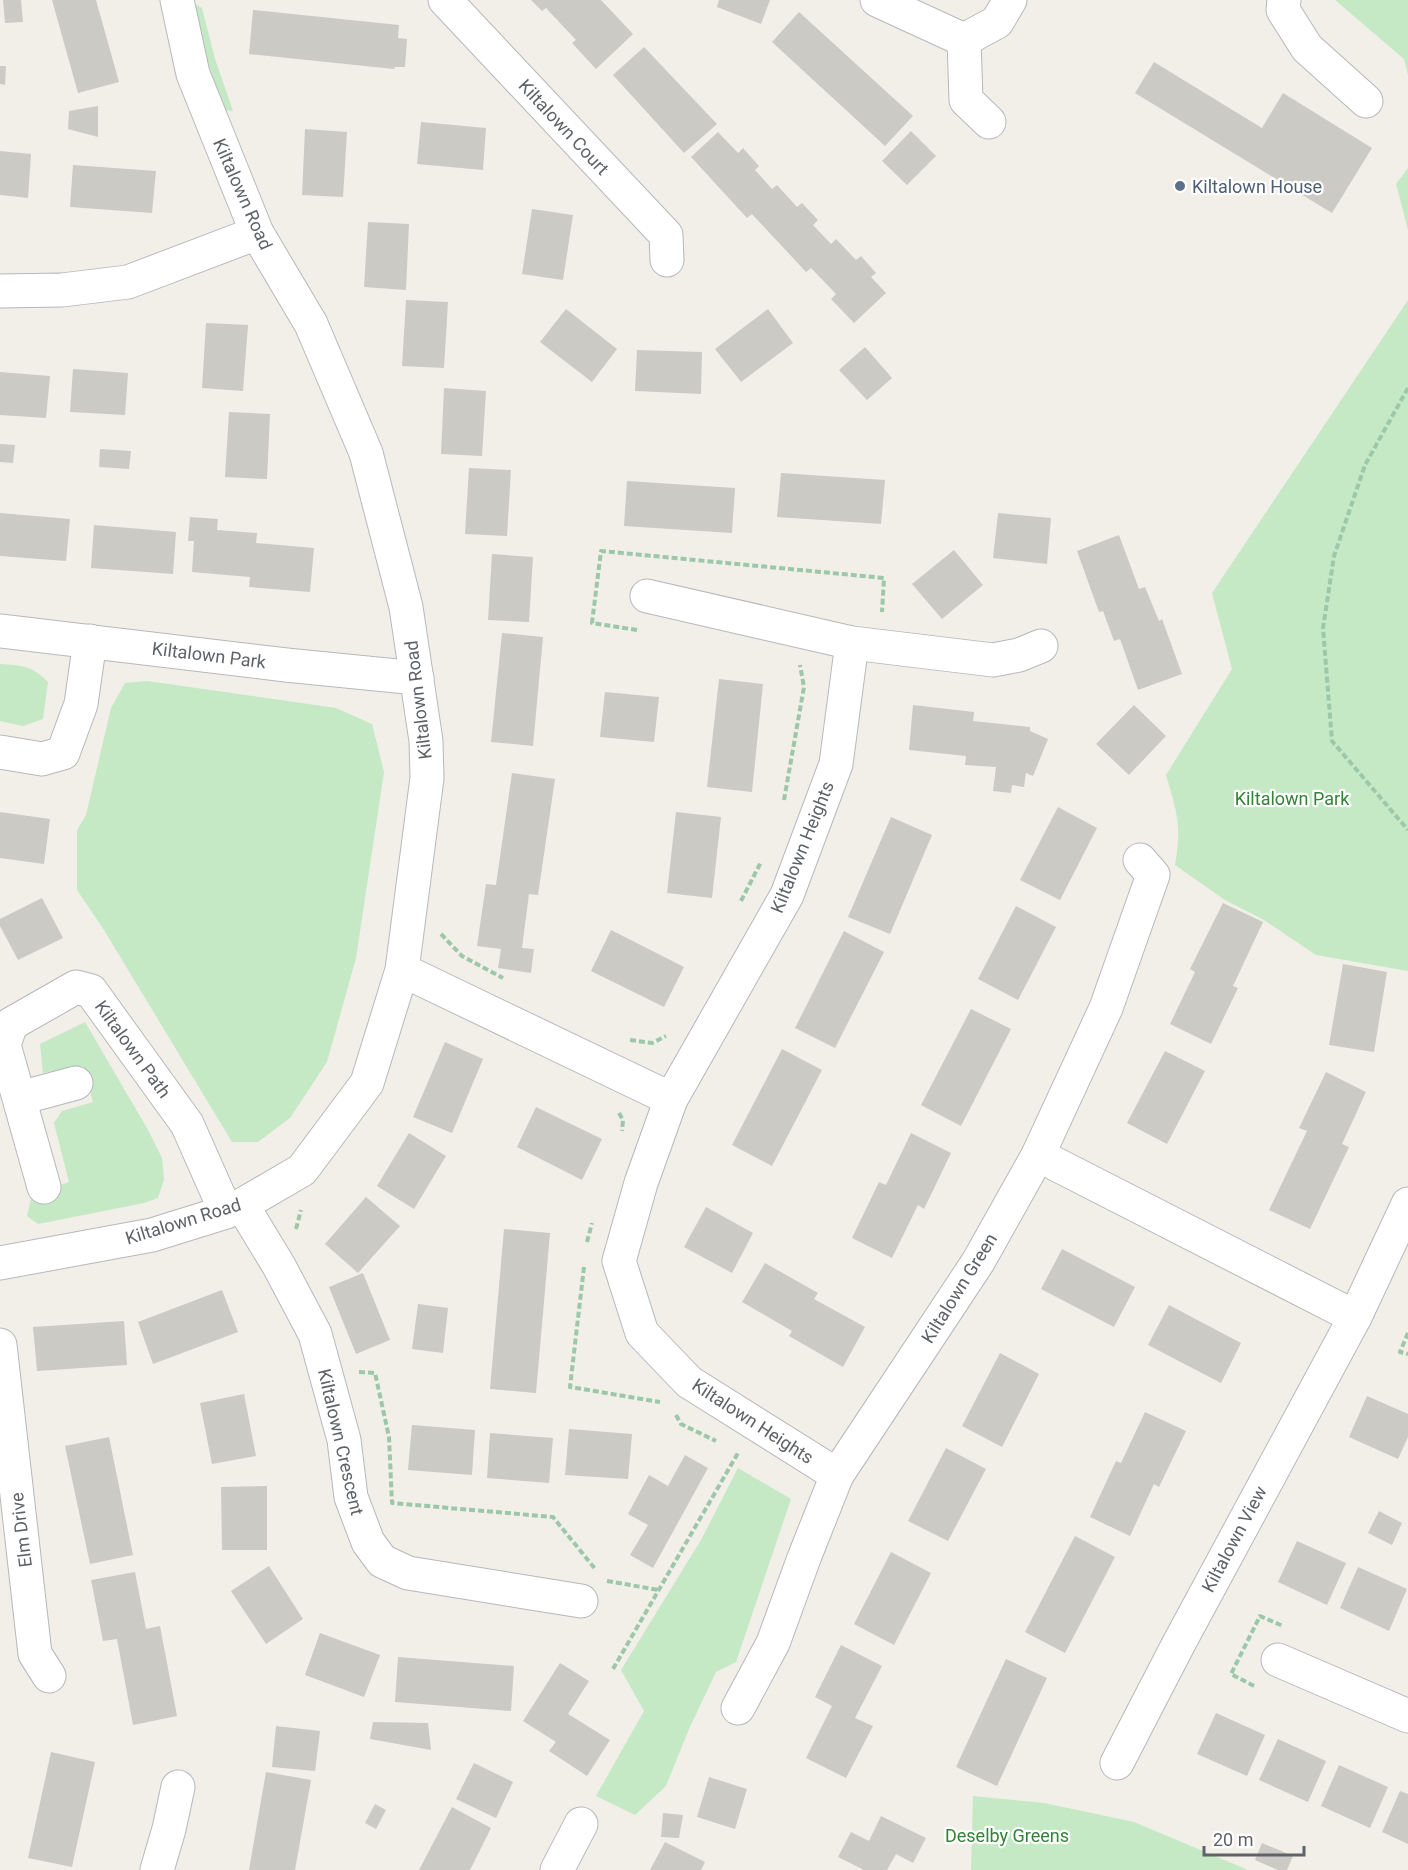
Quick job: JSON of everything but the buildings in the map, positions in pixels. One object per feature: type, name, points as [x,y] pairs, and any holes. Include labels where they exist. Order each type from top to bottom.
[{"type":"street","name":"Kiltalown Road","points":[[0,1263],[152,1235],[234,1209],[302,1170],[367,1083],[402,970],[427,778],[426,741],[406,607],[366,453],[311,324],[257,233],[194,74],[177,0]]},
{"type":"street","name":"Kiltalown Court","points":[[445,0],[666,235],[668,260]]},
{"type":"street","points":[[877,0],[964,40]]},
{"type":"street","points":[[964,40],[997,22],[1010,0]]},
{"type":"street","points":[[1284,0],[1283,9],[1307,48],[1366,101]]},
{"type":"street","points":[[964,40],[966,100],[989,122]]},
{"type":"street","points":[[0,291],[62,290],[128,282],[257,233]]},
{"type":"street","points":[[647,596],[852,643],[993,660],[1019,655],[1041,646]]},
{"type":"street","name":"Kiltalown Park","points":[[0,631],[417,678]]},
{"type":"street","points":[[0,752],[42,759],[63,753],[81,704],[90,641]]},
{"type":"street","name":"Kiltalown Heights","points":[[837,1475],[689,1382],[642,1333],[619,1261],[641,1183],[671,1099],[787,894],[836,764],[852,643]]},
{"type":"street","name":"Kiltalown Green","points":[[738,1708],[773,1643],[837,1475],[978,1262],[1038,1155],[1106,1008],[1153,875],[1140,860]]},
{"type":"street","points":[[402,970],[671,1099]]},
{"type":"street","name":"Kiltalown Path","points":[[44,1187],[4,1045],[10,1024],[76,987],[91,991],[187,1124],[234,1209]]},
{"type":"street","points":[[20,1098],[76,1083]]},
{"type":"street","points":[[1038,1155],[1354,1317]]},
{"type":"street","name":"Kiltalown View","points":[[1116,1763],[1354,1317],[1408,1204]]},
{"type":"street","name":"Kiltalown Crescent","points":[[234,1209],[279,1266],[315,1334],[344,1440],[351,1497],[368,1542],[382,1561],[408,1573],[592,1591]]},
{"type":"street","name":"Elm Drive","points":[[0,1345],[35,1654],[49,1676]]},
{"type":"street","points":[[1278,1660],[1408,1716]]},
{"type":"street","points":[[157,1870],[170,1829],[178,1787]]},
{"type":"street","points":[[557,1870],[581,1824]]},
{"type":"path","points":[[1408,388],[1365,465],[1334,555],[1323,628],[1332,741],[1408,830]]},
{"type":"path","points":[[638,630],[592,623],[602,551],[884,578],[881,621]]},
{"type":"path","points":[[783,810],[804,687],[800,664],[792,660]]},
{"type":"path","points":[[740,905],[765,852]]},
{"type":"path","points":[[438,932],[462,956],[513,983]]},
{"type":"path","points":[[622,1038],[652,1043],[669,1035]]},
{"type":"path","points":[[614,1104],[623,1120],[621,1132]]},
{"type":"path","points":[[295,1233],[299,1214],[306,1204]]},
{"type":"path","points":[[587,1245],[592,1222]]},
{"type":"path","points":[[585,1257],[570,1387],[670,1404]]},
{"type":"path","points":[[1408,1333],[1400,1352],[1408,1354]]},
{"type":"path","points":[[352,1372],[375,1373],[389,1437],[392,1503],[553,1517],[597,1571]]},
{"type":"path","points":[[676,1414],[681,1424],[720,1444]]},
{"type":"path","points":[[613,1669],[740,1453],[730,1448]]},
{"type":"path","points":[[592,1591],[659,1590]]},
{"type":"green space","points":[[1335,0],[1408,0],[1408,75],[1404,59]]},
{"type":"green space","points":[[193,3],[202,8],[215,59],[233,111],[223,110]]},
{"type":"green space","points":[[1408,168],[1408,230],[1396,184]]},
{"type":"green space","name":"Kiltalown Park","points":[[1408,300],[1408,971],[1316,955],[1264,920],[1225,900],[1175,865],[1178,840],[1177,819],[1166,775],[1232,669],[1212,593]]},
{"type":"green space","points":[[0,664],[26,667],[48,682],[43,719],[23,726],[0,721]]},
{"type":"green space","points":[[147,681],[336,708],[372,724],[384,772],[356,958],[327,1062],[290,1118],[258,1142],[232,1142],[104,930],[77,890],[77,830],[86,815],[111,708],[125,683]]},
{"type":"green space","points":[[85,1022],[148,1130],[162,1158],[164,1179],[158,1198],[144,1203],[38,1224],[27,1216],[32,1195],[69,1182],[54,1123],[62,1111],[93,1102],[83,1066],[43,1073],[40,1044]]},
{"type":"green space","points":[[738,1468],[791,1499],[736,1662],[716,1672],[689,1729],[666,1786],[635,1815],[596,1796],[644,1711],[621,1670],[701,1540]]},
{"type":"green space","name":"Deselby Greens","points":[[973,1796],[1044,1803],[1134,1822],[1248,1870],[971,1870]]},
{"type":"place","name":"Kiltalown House","points":[[1180,186]]}]
